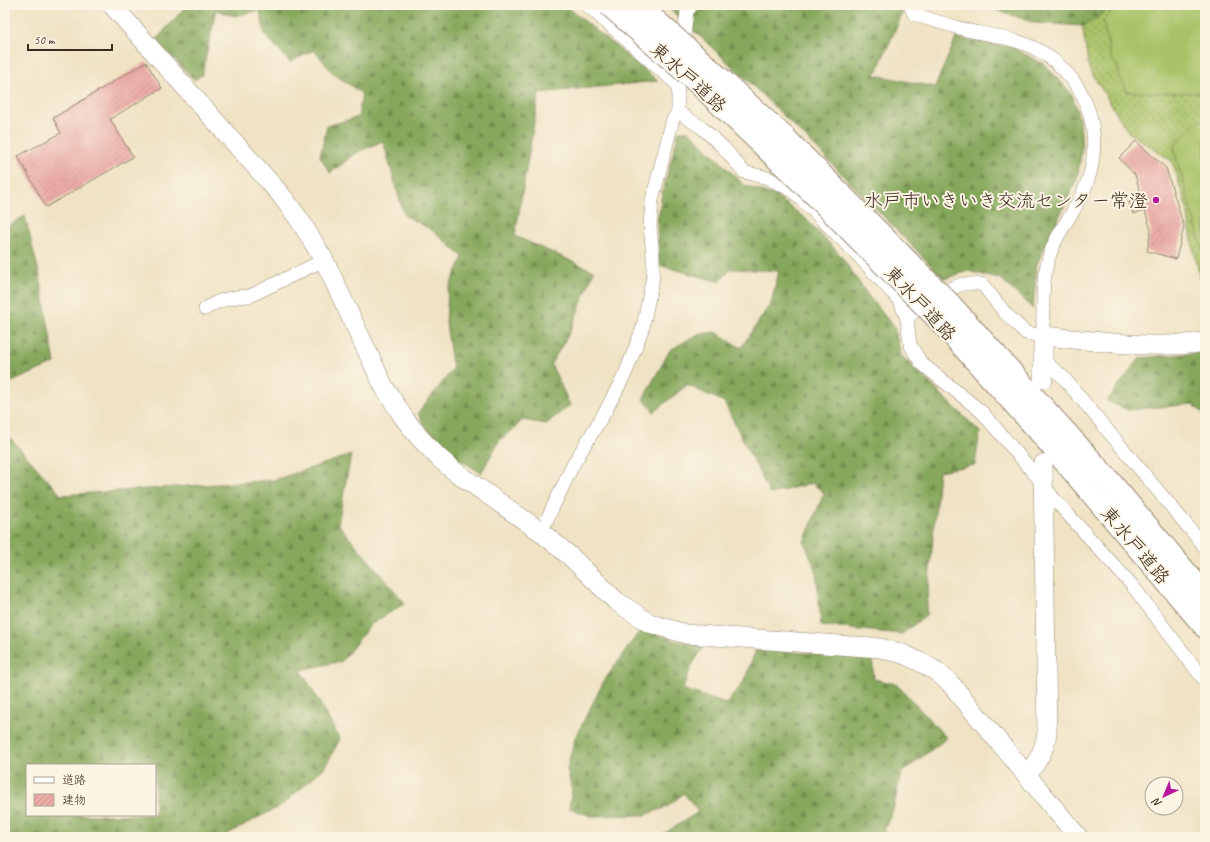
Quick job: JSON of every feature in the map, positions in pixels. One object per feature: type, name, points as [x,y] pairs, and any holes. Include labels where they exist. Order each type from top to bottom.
[{"type":"highway","name":"東水戸道路","points":[[609,5],[696,80],[776,144],[1107,478],[1205,595]]},
{"type":"highway","name":"東水戸道路","points":[[638,5],[696,80]]},
{"type":"highway","name":"東水戸道路","points":[[942,310],[1042,435],[1205,627]]},
{"type":"street","points":[[112,5],[281,195],[301,222],[324,260],[384,387],[404,418],[418,436],[439,458],[453,470],[541,532],[571,557],[616,601],[634,614],[665,629],[686,634],[715,637],[880,648],[902,654],[936,671],[950,683],[1078,837]]},
{"type":"street","points":[[587,5],[696,80]]},
{"type":"street","points":[[541,532],[574,463],[606,410],[626,372],[643,327],[653,276],[650,226],[652,200],[674,119],[696,80],[687,11],[692,5]]},
{"type":"street","points":[[910,5],[914,14],[960,28],[1023,43],[1045,54],[1062,67],[1075,83],[1086,103],[1092,122],[1094,141],[1092,164],[1088,182],[1081,198],[1057,237],[1046,263],[1042,287],[1043,370],[1063,377],[1205,546]]},
{"type":"street","points":[[678,112],[701,126],[723,146],[744,172],[768,178],[793,191],[854,251],[900,301],[907,319],[910,344],[921,363],[982,412],[1054,499],[1131,584],[1205,682]]},
{"type":"street","points":[[205,309],[210,305],[238,296],[250,296],[324,260]]},
{"type":"street","points":[[907,319],[929,296],[962,284],[982,284],[1005,313],[1026,333],[1141,346],[1170,346],[1205,342]]},
{"type":"street","points":[[1027,774],[1037,764],[1045,749],[1047,733],[1043,464]]},
{"type":"green space","points":[[187,5],[565,5],[658,81],[539,93],[515,236],[594,271],[570,332],[551,364],[570,405],[546,424],[523,420],[499,441],[481,473],[437,441],[423,423],[418,413],[453,369],[446,323],[448,290],[463,257],[432,230],[404,215],[383,141],[358,152],[330,173],[320,156],[327,126],[358,117],[362,94],[333,73],[314,50],[290,62],[265,35],[260,10],[234,16],[216,10],[202,75],[194,80],[156,40]]},
{"type":"green space","points":[[665,5],[903,5],[902,15],[875,75],[935,87],[956,38],[1011,47],[1044,64],[1072,94],[1080,121],[1082,148],[1077,179],[1037,264],[1033,309],[1001,279],[968,271],[944,279],[842,174],[772,105]]},
{"type":"green space","points":[[990,5],[1112,5],[1084,26],[1035,23],[990,8]]},
{"type":"green space","points":[[1079,5],[1205,5],[1205,299],[1193,248],[1187,209],[1172,161],[1128,132],[1089,69]]},
{"type":"green space","points":[[1118,5],[1205,5],[1205,93],[1127,92],[1120,77],[1117,65],[1111,59],[1103,20]]},
{"type":"green space","points":[[1205,118],[1205,258],[1174,146],[1198,122]]},
{"type":"green space","points":[[679,131],[689,131],[744,185],[776,196],[806,219],[841,256],[869,297],[894,327],[901,355],[980,432],[975,465],[939,471],[926,615],[902,634],[821,626],[816,570],[804,542],[824,493],[812,483],[770,494],[724,402],[687,385],[654,412],[643,399],[670,350],[698,334],[716,332],[741,348],[771,303],[779,271],[730,269],[720,282],[659,265],[657,223],[662,194]]},
{"type":"green space","points":[[25,216],[40,277],[55,363],[5,385],[5,228]]},
{"type":"green space","points":[[1205,352],[1205,416],[1193,404],[1128,410],[1107,401],[1140,358]]},
{"type":"green space","points":[[5,432],[61,495],[274,480],[351,455],[338,524],[405,603],[370,625],[342,661],[301,670],[340,739],[325,767],[282,805],[222,837],[5,837]]},
{"type":"green space","points":[[641,629],[674,640],[704,646],[691,667],[683,689],[726,704],[743,683],[756,650],[872,657],[874,679],[896,684],[947,738],[901,773],[893,810],[881,837],[659,837],[698,812],[684,793],[667,807],[645,815],[591,816],[569,808],[572,789],[567,769],[575,738],[604,681]]},
{"type":"building","points":[[146,62],[162,88],[110,119],[133,157],[46,207],[18,156],[61,133],[53,118]]},
{"type":"building","name":"水戸市いきいき交流センター常澄","points":[[1136,141],[1166,168],[1184,227],[1176,259],[1147,251],[1151,230],[1145,211],[1133,214],[1129,202],[1142,198],[1135,175],[1119,158]]},
{"type":"place","name":"水戸市いきいき交流センター常澄","points":[[1156,200]]}]
